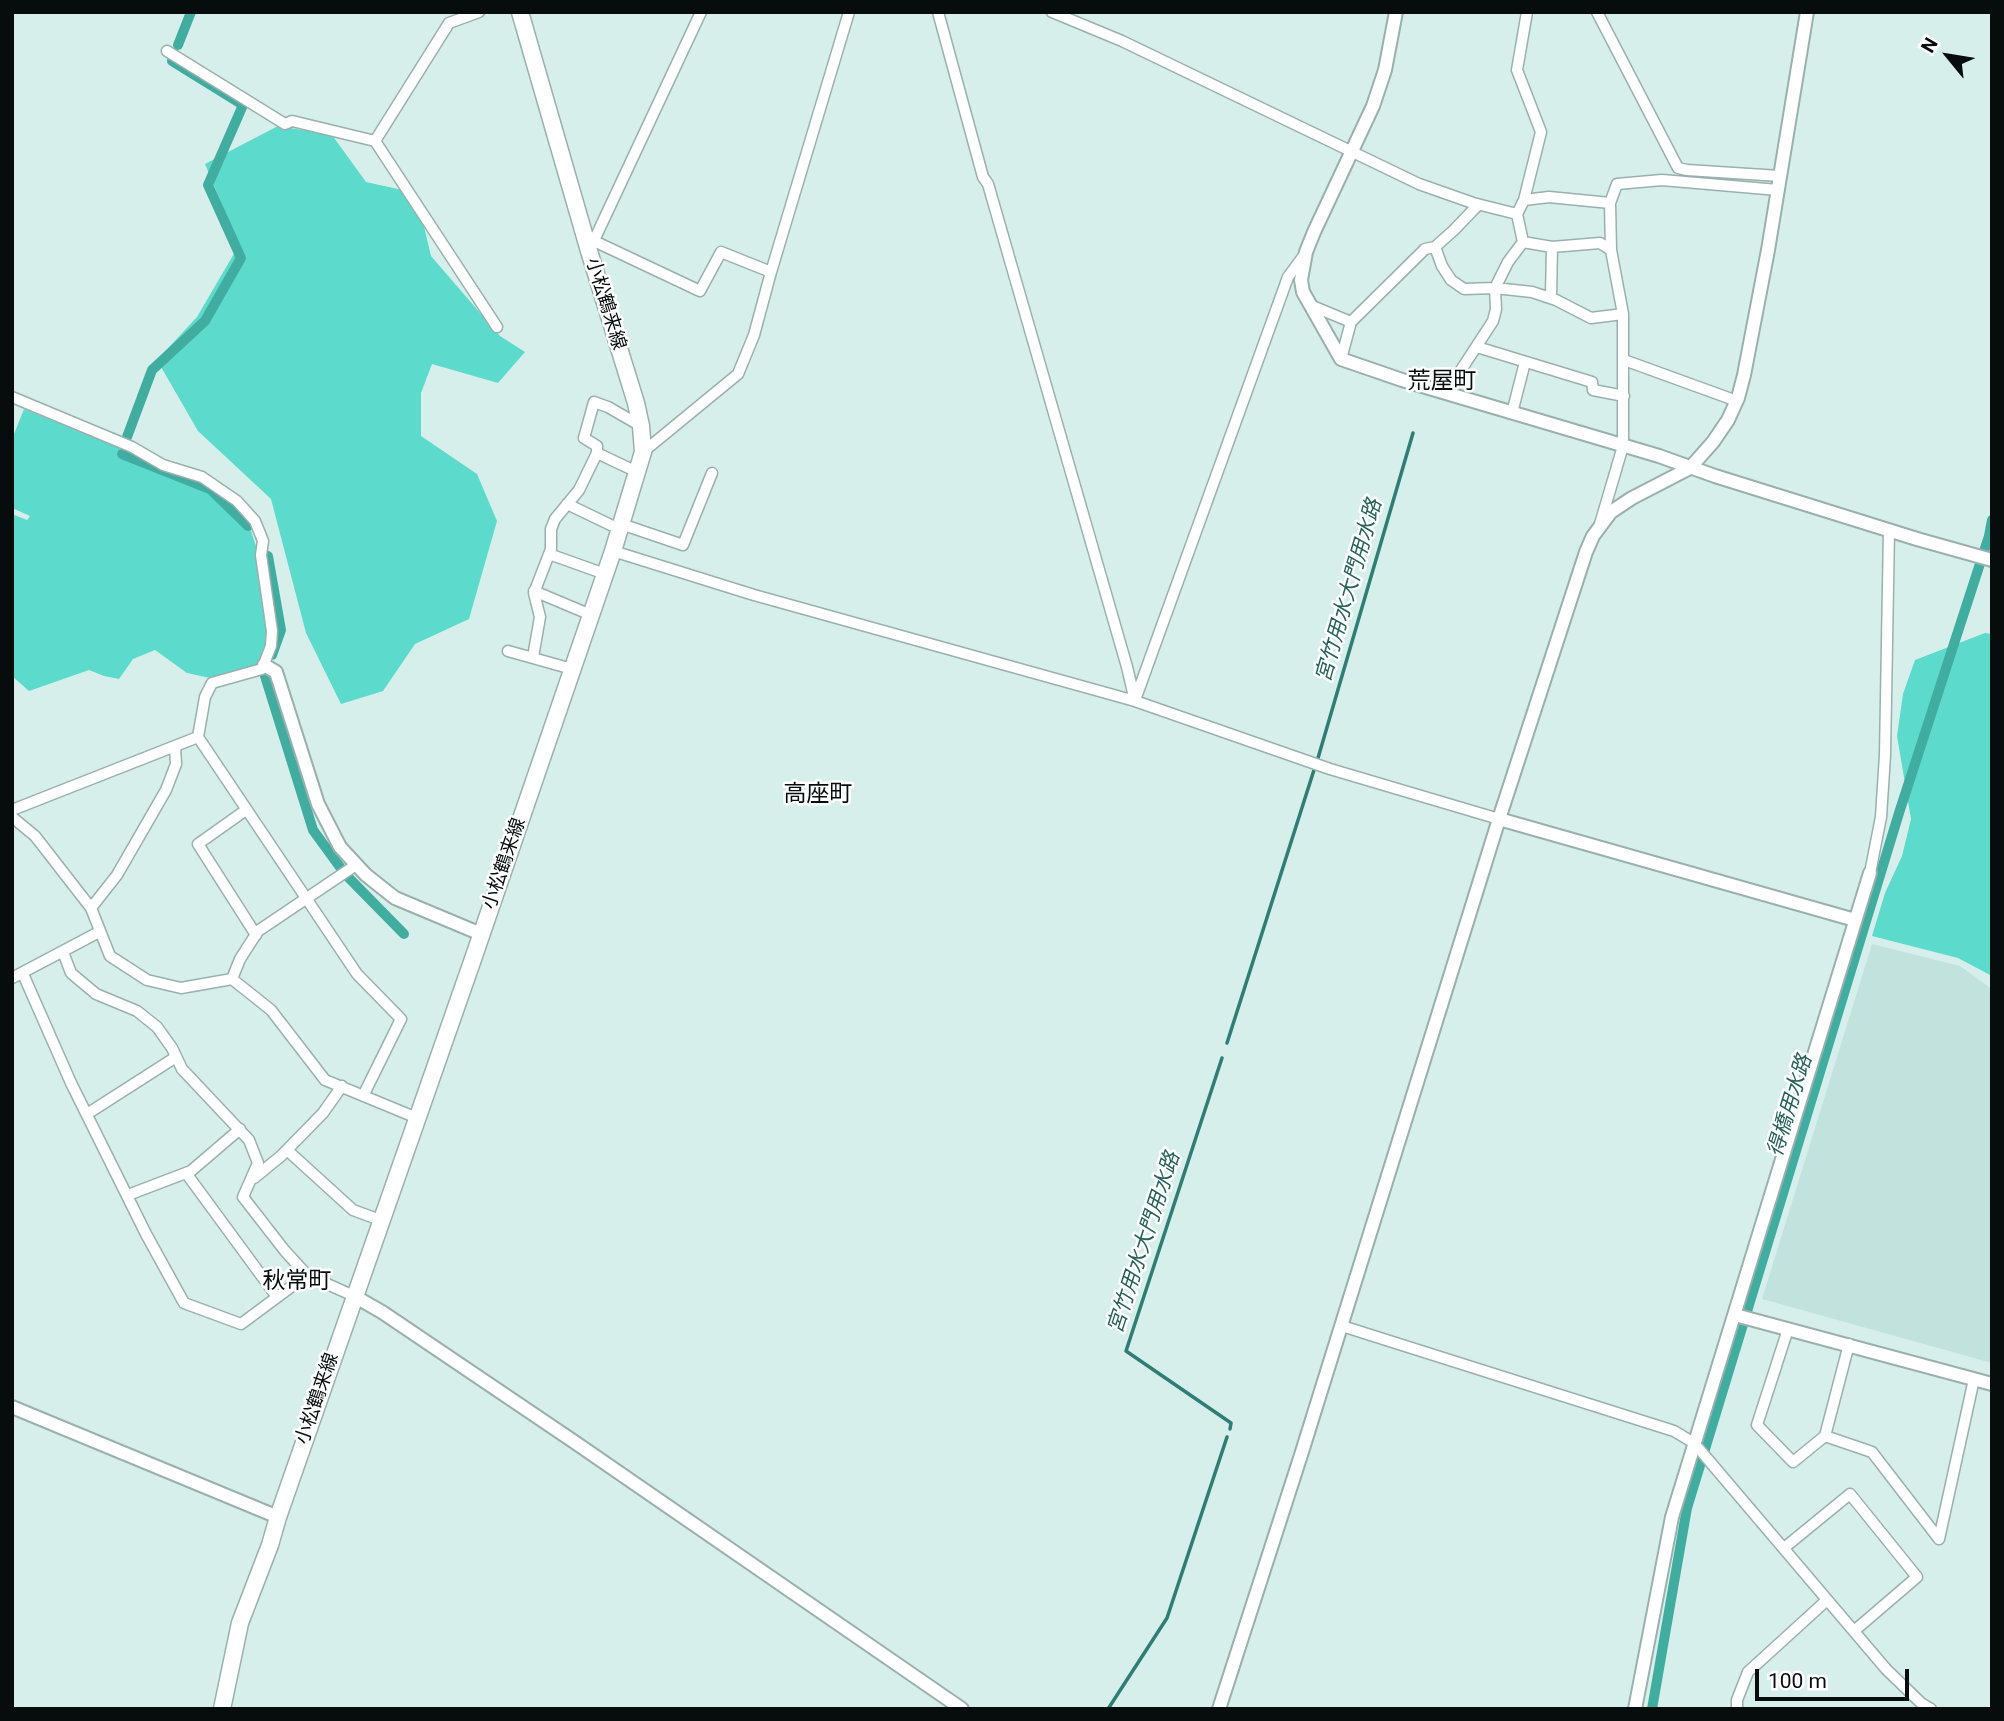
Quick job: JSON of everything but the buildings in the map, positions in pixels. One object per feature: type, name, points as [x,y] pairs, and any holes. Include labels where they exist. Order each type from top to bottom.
[{"type":"main road","name":"小松鶴来線","points":[[222,1709],[240,1623],[271,1545],[278,1517],[380,1220],[605,574],[643,452],[641,426],[591,246],[520,12]]},
{"type":"street","points":[[375,141],[449,23],[480,12]]},
{"type":"street","points":[[701,12],[591,246],[700,291],[721,252],[771,272]]},
{"type":"street","points":[[643,452],[738,374],[754,335],[849,12]]},
{"type":"street","points":[[939,12],[983,177],[988,184],[996,211],[1135,701]]},
{"type":"street","points":[[1052,12],[1122,41],[1419,184],[1478,205],[1517,214]]},
{"type":"street","points":[[1135,701],[1288,277],[1306,253],[1373,106],[1382,79],[1395,12]]},
{"type":"street","points":[[1446,393],[1493,321],[1496,309],[1495,288],[1508,262],[1523,242],[1517,214],[1524,200],[1541,132],[1517,70],[1527,12]]},
{"type":"street","points":[[1597,12],[1678,167],[1687,170],[1780,176]]},
{"type":"street","points":[[1219,1709],[1342,1326],[1499,819],[1592,536],[1611,512],[1690,468],[1713,442],[1737,401],[1747,363],[1807,12]]},
{"type":"street","points":[[167,51],[285,124],[292,121],[375,141],[497,327]]},
{"type":"street","points":[[1599,527],[1623,446],[1623,314],[1612,250],[1610,203],[1617,184],[1662,180],[1778,190]]},
{"type":"street","points":[[1524,200],[1549,197],[1610,203]]},
{"type":"street","points":[[1341,359],[1351,322],[1426,249],[1435,247],[1478,205]]},
{"type":"street","points":[[1523,242],[1552,247],[1600,243],[1612,250]]},
{"type":"street","points":[[1435,247],[1441,266],[1451,280],[1464,289],[1495,288],[1532,292],[1551,298],[1591,318],[1623,314]]},
{"type":"street","points":[[1551,298],[1552,247]]},
{"type":"street","points":[[1306,253],[1301,280],[1303,292],[1341,359],[1355,366],[1992,560]]},
{"type":"street","points":[[1310,305],[1351,322]]},
{"type":"street","points":[[1477,347],[1592,382],[1592,390],[1624,396]]},
{"type":"street","points":[[1623,360],[1737,401]]},
{"type":"street","points":[[1512,413],[1525,362]]},
{"type":"street","points":[[12,397],[132,447],[163,465],[202,477],[237,501],[255,521],[263,541],[261,555],[272,631],[264,665],[262,669],[212,682],[205,697],[198,737],[357,974],[401,1019],[364,1094]]},
{"type":"street","points":[[533,657],[540,617],[534,592],[549,554],[551,529],[555,519],[579,490],[597,453],[597,446],[584,438],[594,402],[641,426]]},
{"type":"street","points":[[597,453],[637,472]]},
{"type":"street","points":[[567,504],[620,526],[683,545],[712,473]]},
{"type":"street","points":[[1635,1709],[1672,1517],[1742,1317],[1870,873],[1881,817],[1885,755],[1889,530]]},
{"type":"street","points":[[612,551],[666,569],[1135,701],[1330,769],[1855,920]]},
{"type":"street","points":[[549,554],[605,574]]},
{"type":"street","points":[[534,592],[591,615]]},
{"type":"street","points":[[508,651],[572,670]]},
{"type":"street","points":[[264,665],[276,672],[318,804],[340,847],[356,865],[395,898],[481,934]]},
{"type":"street","points":[[12,810],[198,737]]},
{"type":"street","points":[[91,908],[117,875],[166,790],[176,764],[175,747]]},
{"type":"street","points":[[246,810],[198,844],[256,935]]},
{"type":"street","points":[[12,817],[35,836],[91,908],[110,956],[147,980],[181,988],[232,979],[271,1010],[325,1080],[417,1118]]},
{"type":"street","points":[[232,979],[240,959],[256,935],[356,865]]},
{"type":"street","points":[[12,978],[99,932]]},
{"type":"street","points":[[63,952],[71,973],[96,994],[137,1011],[156,1027],[182,1069],[249,1140],[258,1163],[243,1197],[307,1275],[382,1312],[962,1709]]},
{"type":"street","points":[[23,974],[87,1114],[146,1234],[184,1303],[241,1324],[307,1275]]},
{"type":"street","points":[[87,1114],[176,1057]]},
{"type":"street","points":[[250,1181],[287,1150],[323,1113],[342,1086]]},
{"type":"street","points":[[128,1195],[191,1171],[240,1129]]},
{"type":"street","points":[[287,1150],[346,1205],[380,1220]]},
{"type":"street","points":[[186,1173],[277,1297]]},
{"type":"street","points":[[1742,1317],[1992,1384]]},
{"type":"street","points":[[1342,1326],[1674,1431],[1696,1446],[1886,1670],[1931,1709]]},
{"type":"street","points":[[1788,1329],[1757,1426],[1793,1462],[1825,1436],[1850,1344]]},
{"type":"street","points":[[1825,1436],[1872,1452],[1939,1539],[1974,1379]]},
{"type":"street","points":[[12,1408],[278,1517]]},
{"type":"street","points":[[1784,1548],[1850,1494],[1917,1577],[1854,1631]]},
{"type":"street","points":[[1737,1709],[1737,1700],[1748,1672],[1827,1600]]},
{"type":"shaded area","points":[[1872,944],[1960,966],[1992,989],[1992,1363],[1762,1299]]},
{"type":"green space","points":[[278,126],[332,135],[366,182],[416,193],[431,256],[500,336],[525,352],[498,383],[432,364],[421,393],[421,436],[477,474],[497,521],[469,619],[415,644],[383,691],[341,704],[306,633],[271,499],[198,431],[157,360],[197,317],[239,245],[205,164]]},
{"type":"green space","points":[[24,409],[142,456],[185,481],[220,495],[239,511],[249,525],[259,555],[269,640],[259,665],[210,678],[187,673],[155,650],[133,659],[119,679],[89,670],[29,691],[12,676],[12,514],[27,520],[30,516],[12,508],[12,439]]},
{"type":"green space","points":[[1985,633],[1992,634],[1992,976],[1958,958],[1872,936],[1885,893],[1902,856],[1911,819],[1897,736],[1903,694],[1915,660]]},
{"type":"waterway","points":[[178,45],[191,12]]},
{"type":"waterway","points":[[127,437],[152,370],[205,321],[241,258],[208,185],[243,105],[172,61]]},
{"type":"waterway","name":"宮竹用水大門用水路","points":[[1318,758],[1413,433]]},
{"type":"waterway","points":[[122,454],[210,489],[248,526]]},
{"type":"waterway","name":"得橋用水路","points":[[1652,1709],[1687,1508],[1899,813],[1992,520]]},
{"type":"waterway","points":[[268,556],[281,630],[272,655]]},
{"type":"waterway","points":[[265,676],[313,830],[340,867]]},
{"type":"waterway","name":"宮竹用水大門用水路","points":[[1227,1043],[1314,770]]},
{"type":"waterway","points":[[348,877],[404,934]]},
{"type":"waterway","name":"宮竹用水大門用水路","points":[[1222,1058],[1126,1351],[1231,1423],[1230,1429]]},
{"type":"waterway","name":"宮竹用水大門用水路","points":[[1108,1709],[1167,1618],[1227,1437]]},
{"type":"district","name":"荒屋町","points":[[1442,382]]},
{"type":"district","name":"高座町","points":[[818,795]]},
{"type":"district","name":"秋常町","points":[[297,1282]]}]
